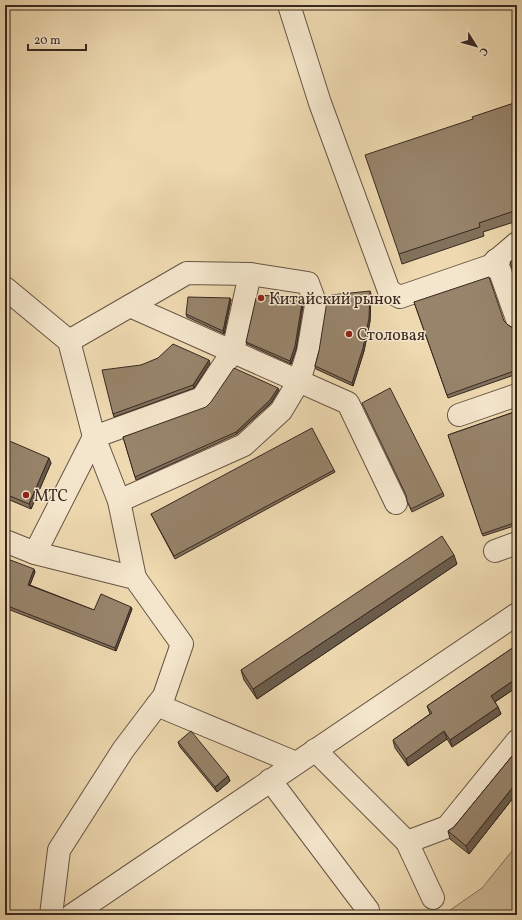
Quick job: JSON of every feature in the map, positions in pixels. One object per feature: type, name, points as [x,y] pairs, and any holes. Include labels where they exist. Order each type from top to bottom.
[{"type":"lane","points":[[289,5],[320,103],[389,291],[400,297],[490,266],[517,243]]},
{"type":"lane","points":[[496,260],[517,319]]},
{"type":"lane","points":[[69,341],[187,273],[250,274],[308,283],[316,305],[308,352],[299,380],[281,411],[244,445],[119,501]]},
{"type":"lane","points":[[35,553],[94,438],[202,398],[233,351],[250,274]]},
{"type":"lane","points":[[5,288],[69,341],[94,438],[119,501],[135,578],[182,644],[164,696],[123,750],[59,850],[51,915]]},
{"type":"lane","points":[[130,306],[348,403],[396,503]]},
{"type":"lane","points":[[459,415],[517,395]]},
{"type":"lane","points":[[5,541],[35,553],[135,578]]},
{"type":"lane","points":[[495,551],[517,543]]},
{"type":"lane","points":[[72,915],[517,614]]},
{"type":"lane","points":[[157,706],[296,763]]},
{"type":"lane","points":[[407,842],[447,827],[517,741]]},
{"type":"lane","points":[[315,750],[407,842],[433,898]]},
{"type":"lane","points":[[270,780],[368,910]]},
{"type":"shaded area","points":[[517,845],[517,915],[443,915],[482,888]]},
{"type":"building","points":[[517,102],[517,210],[479,223],[480,227],[399,254],[365,155],[473,119],[472,117]]},
{"type":"building","points":[[517,256],[517,282],[510,262]]},
{"type":"building","points":[[489,277],[504,321],[513,328],[517,328],[517,370],[447,395],[414,302]]},
{"type":"building","name":"Столовая","points":[[370,291],[369,318],[363,348],[352,383],[315,366],[319,351],[327,301],[331,301],[331,295]]},
{"type":"building","points":[[258,295],[300,298],[302,303],[295,346],[290,361],[246,342]]},
{"type":"building","points":[[188,297],[230,298],[223,331],[186,314]]},
{"type":"building","points":[[173,344],[209,360],[193,385],[113,414],[102,370],[141,365],[158,358]]},
{"type":"building","points":[[234,368],[278,388],[270,400],[236,432],[135,477],[123,437],[206,407]]},
{"type":"building","points":[[390,388],[443,493],[411,509],[406,495],[362,403]]},
{"type":"building","points":[[517,411],[517,522],[482,534],[448,435]]},
{"type":"building","points":[[312,428],[334,470],[174,556],[151,514]]},
{"type":"building","points":[[5,439],[49,458],[29,504],[5,494]]},
{"type":"building","points":[[442,536],[454,555],[253,689],[241,670]]},
{"type":"building","points":[[5,558],[34,569],[28,585],[94,610],[101,594],[131,607],[115,648],[5,605]]},
{"type":"building","points":[[517,645],[517,678],[491,696],[498,707],[450,740],[444,731],[406,759],[393,740],[432,713],[427,706]]},
{"type":"building","points":[[191,731],[228,776],[215,787],[178,742]]},
{"type":"building","points":[[517,750],[517,782],[466,846],[448,831],[454,827]]},
{"type":"place","name":"Китайский рынок","points":[[261,298]]},
{"type":"place","name":"Столовая","points":[[349,334]]},
{"type":"place","name":"МТС","points":[[26,495]]}]
